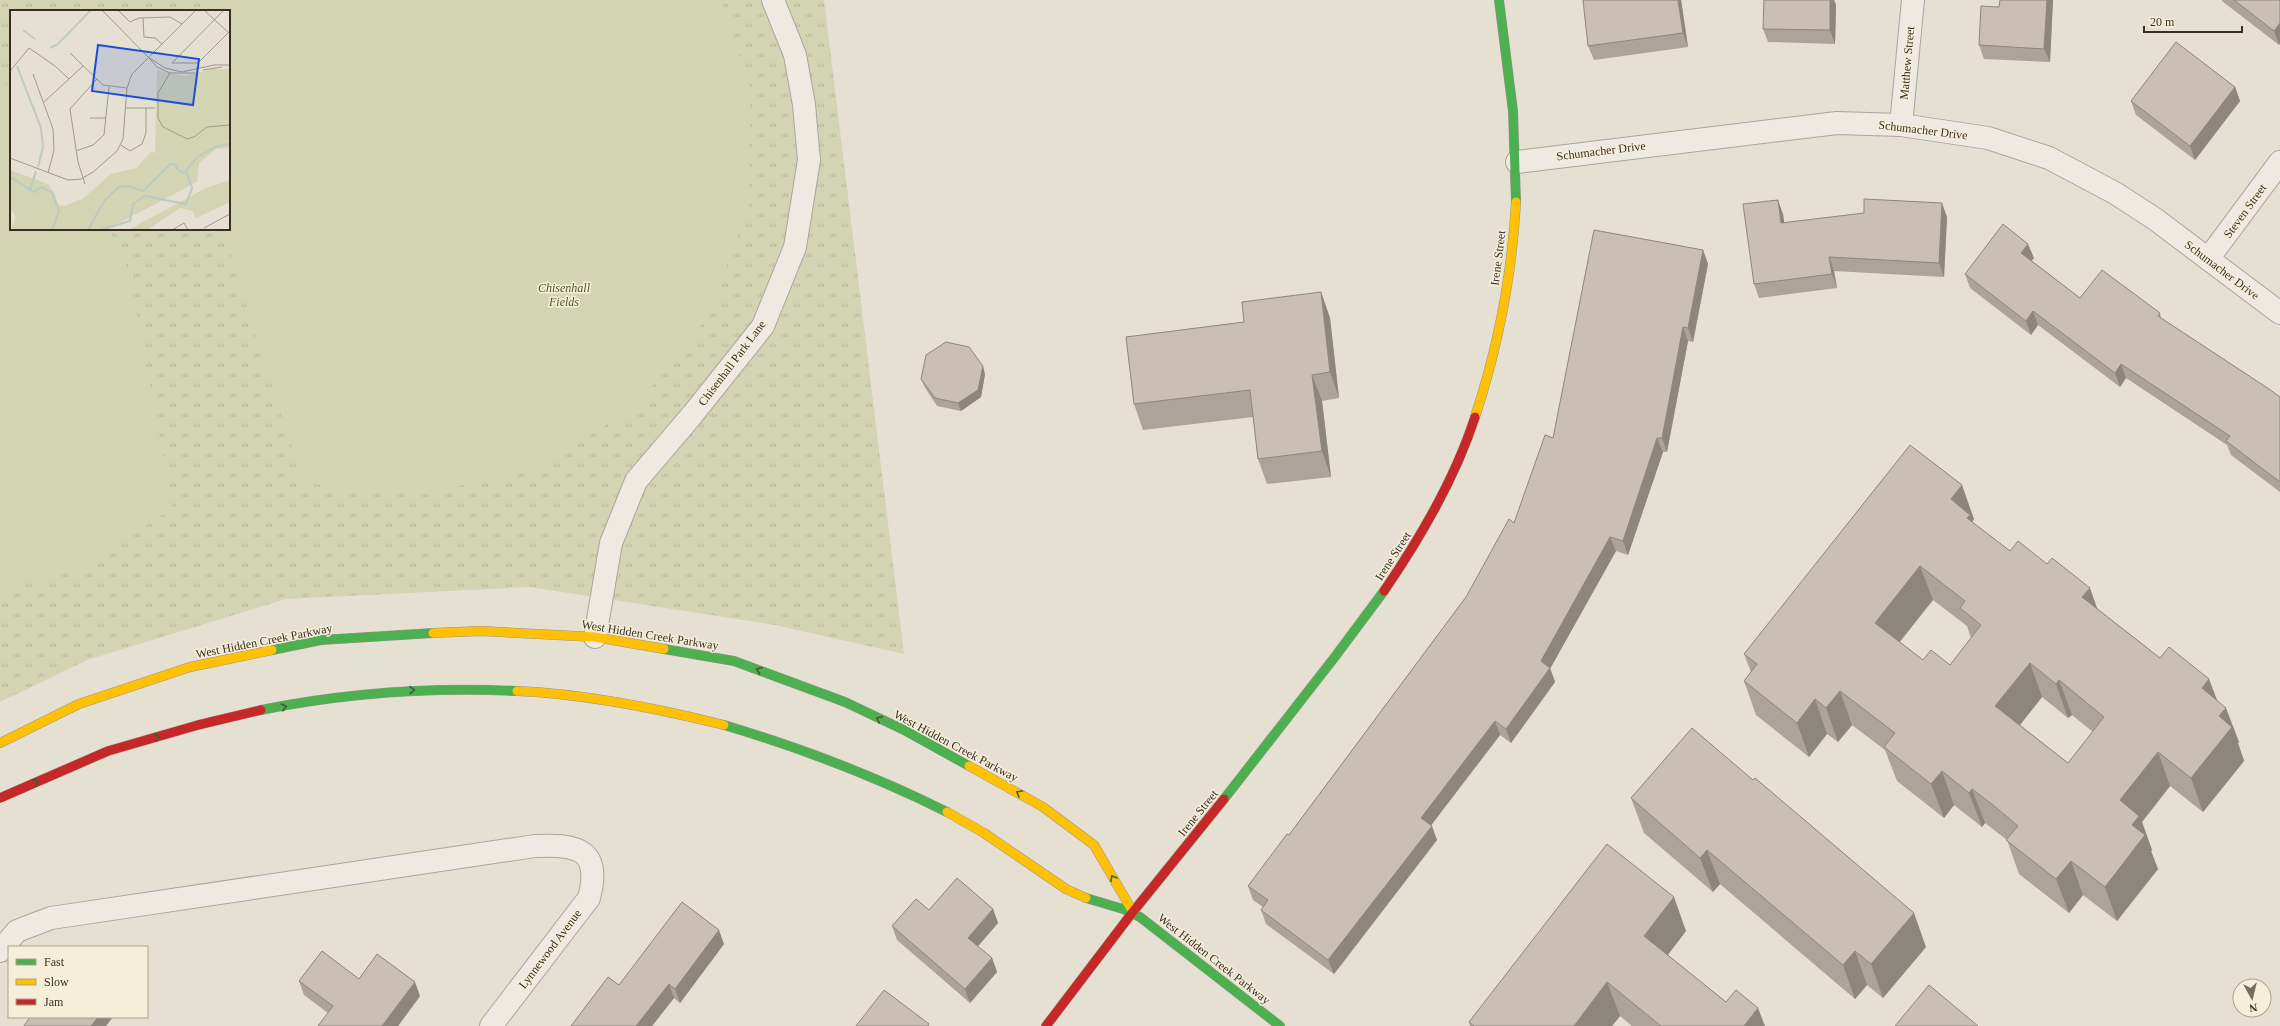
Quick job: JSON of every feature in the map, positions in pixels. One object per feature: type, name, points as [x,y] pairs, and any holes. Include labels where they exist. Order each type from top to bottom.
[{"type":"main road","name":"Irene Street","points":[[1046,1026],[1132,912],[1242,778],[1378,602],[1422,533],[1448,480],[1468,434],[1490,370],[1509,280],[1515,222],[1517,162],[1500,0]]},
{"type":"main road","name":"West Hidden Creek Parkway","points":[[0,743],[80,704],[190,667],[321,640],[401,634],[480,631],[595,637],[734,661],[845,702],[904,730],[965,762],[1043,807],[1094,845],[1132,912]]},
{"type":"main road","name":"West Hidden Creek Parkway","points":[[0,798],[104,752],[195,725],[329,698],[402,691],[477,688],[553,694],[622,703],[726,726],[852,767],[958,817],[1070,892],[1132,912],[1185,950],[1280,1026]]},
{"type":"street","name":"Chisenhall Park Lane","points":[[595,637],[610,543],[636,481],[693,414],[764,326],[795,247],[809,160],[804,105],[795,55],[773,0]]},
{"type":"street","name":"Matthew Street","points":[[1902,125],[1913,0]]},
{"type":"street","name":"Schumacher Drive","points":[[1517,162],[1837,123],[1902,125],[1988,138],[2049,158],[2114,193],[2155,219],[2280,313]]},
{"type":"street","name":"Steven Street","points":[[2208,260],[2280,162]]},
{"type":"street","name":"Lynnewood Avenue","points":[[0,951],[17,931],[51,918],[535,846],[562,845],[574,847],[585,854],[592,865],[594,880],[589,898],[491,1026]]},
{"type":"green space","name":"Chisenhall Fields","points":[[0,0],[824,0],[904,654],[775,625],[530,587],[286,599],[87,660],[0,702]]},
{"type":"green space","points":[[215,0],[721,0],[750,88],[749,205],[709,315],[635,407],[535,469],[420,495],[303,483],[223,230],[230,230],[230,10],[207,10]]},
{"type":"green space","points":[[0,82],[10,86],[10,230],[109,230],[129,272],[172,508],[84,566],[0,589]]},
{"type":"building","points":[[1583,0],[1678,0],[1683,33],[1588,46]]},
{"type":"building","points":[[1764,0],[1830,0],[1830,30],[1763,29]]},
{"type":"building","points":[[2000,0],[2047,0],[2044,49],[1979,45],[1981,6],[1999,7]]},
{"type":"building","points":[[2234,0],[2280,0],[2280,23],[2274,31]]},
{"type":"building","points":[[2176,42],[2235,87],[2190,146],[2131,101]]},
{"type":"building","points":[[1864,199],[1942,203],[1939,263],[1829,257],[1832,274],[1754,284],[1743,204],[1778,200],[1781,223],[1864,213]]},
{"type":"building","points":[[2003,224],[2028,244],[2021,253],[2080,298],[2102,270],[2160,313],[2158,316],[2280,397],[2280,482],[2226,441],[2230,436],[2121,364],[2115,373],[2033,311],[2026,321],[1965,274]]},
{"type":"building","points":[[1594,230],[1703,250],[1688,328],[1683,327],[1662,438],[1657,438],[1623,541],[1610,537],[1541,661],[1550,668],[1506,729],[1495,721],[1421,818],[1432,826],[1328,960],[1261,910],[1268,900],[1248,886],[1287,834],[1289,835],[1466,597],[1509,519],[1514,523],[1545,435],[1553,438]]},
{"type":"building","points":[[1321,292],[1330,372],[1312,375],[1322,451],[1258,459],[1250,390],[1134,404],[1126,337],[1244,322],[1242,302]]},
{"type":"building","points":[[946,342],[969,347],[983,366],[978,390],[958,403],[935,398],[921,379],[926,355]]},
{"type":"building","points":[[1910,445],[1962,485],[1951,499],[1970,515],[1967,518],[2010,551],[2018,541],[2047,564],[2052,558],[2090,588],[2082,597],[2160,658],[2169,647],[2209,679],[2202,688],[2226,708],[2219,716],[2232,727],[2191,778],[2158,752],[2120,800],[2139,816],[2132,825],[2145,835],[2105,887],[2071,861],[2056,879],[2006,840],[2018,826],[1972,789],[1969,793],[1942,771],[1931,784],[1884,747],[1895,733],[1840,691],[1826,708],[1815,699],[1797,723],[1744,681],[1757,664],[1744,654]],"holes":[[[1920,566],[1965,601],[1960,608],[1981,625],[1950,665],[1931,650],[1923,660],[1875,623]],[[2030,663],[2056,684],[2059,680],[2104,717],[2068,763],[1995,706]]]},
{"type":"building","points":[[1692,728],[1753,780],[1755,778],[1914,913],[1871,964],[1855,951],[1843,965],[1707,850],[1700,858],[1631,798]]},
{"type":"building","points":[[1607,844],[1674,897],[1644,936],[1726,1002],[1736,990],[1758,1008],[1744,1026],[1661,1026],[1607,982],[1574,1026],[1474,1026],[1469,1022]]},
{"type":"building","points":[[957,878],[993,909],[968,938],[992,958],[965,989],[892,926],[916,899],[929,910]]},
{"type":"building","points":[[682,902],[719,930],[675,989],[669,984],[636,1026],[571,1026],[608,977],[619,985]]},
{"type":"building","points":[[322,951],[359,979],[377,954],[415,982],[382,1026],[318,1026],[333,1006],[299,981]]},
{"type":"building","points":[[1929,985],[1978,1026],[1895,1026]]},
{"type":"building","points":[[884,990],[929,1024],[928,1026],[856,1026]]},
{"type":"building","points":[[29,1018],[97,1018],[91,1026],[24,1026]]},
{"type":"traffic: fast","points":[[1499,0],[1513,111],[1516,202]]},
{"type":"traffic: fast","points":[[1224,799],[1334,658],[1384,591]]},
{"type":"traffic: fast","points":[[272,650],[321,640],[433,633]]},
{"type":"traffic: fast","points":[[664,649],[734,661],[845,702],[904,730],[969,766]]},
{"type":"traffic: fast","points":[[261,710],[356,695],[452,690],[517,691]]},
{"type":"traffic: fast","points":[[724,725],[809,753],[893,786],[947,812]]},
{"type":"traffic: fast","points":[[1086,898],[1123,909],[1140,917],[1280,1026]]},
{"type":"traffic: slow","points":[[1475,417],[1491,364],[1503,311],[1511,257],[1516,202]]},
{"type":"traffic: slow","points":[[433,633],[481,631],[595,637],[664,649]]},
{"type":"traffic: slow","points":[[0,743],[79,704],[190,667],[272,650]]},
{"type":"traffic: slow","points":[[517,691],[569,695],[621,703],[724,725]]},
{"type":"traffic: slow","points":[[969,766],[1043,807],[1094,845],[1133,912]]},
{"type":"traffic: slow","points":[[947,812],[984,833],[1066,889],[1086,898]]},
{"type":"traffic: jam","points":[[1384,591],[1411,550],[1436,507],[1458,463],[1475,417]]},
{"type":"traffic: jam","points":[[0,798],[108,751],[198,725],[261,710]]},
{"type":"traffic: jam","points":[[1046,1026],[1132,913],[1224,799]]}]
